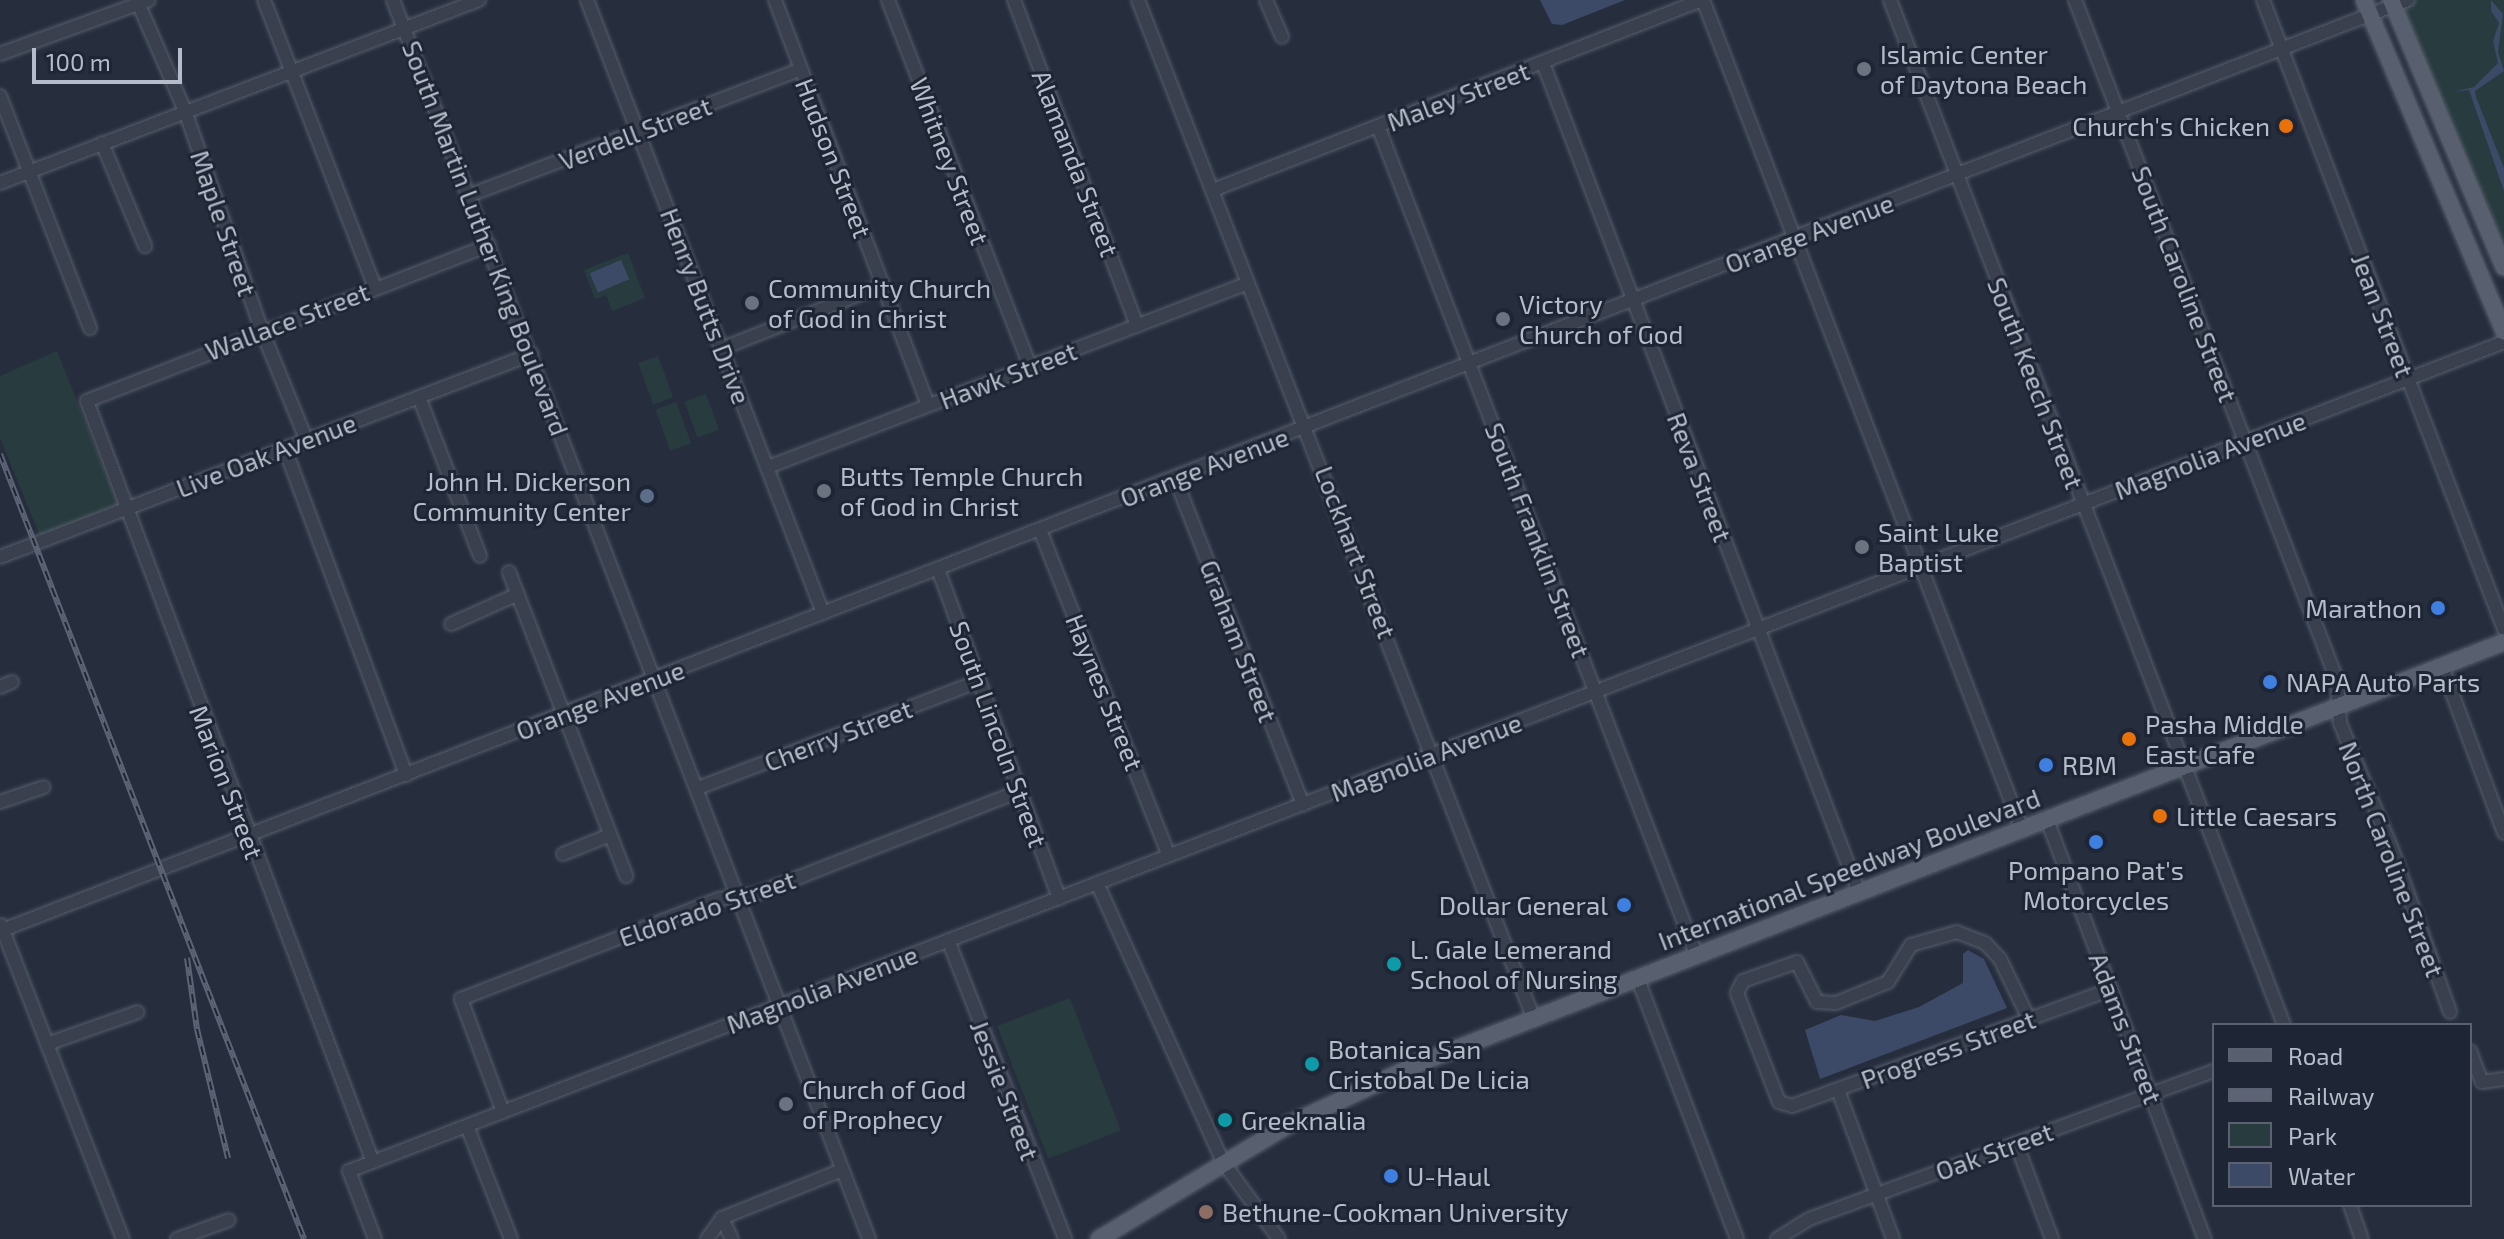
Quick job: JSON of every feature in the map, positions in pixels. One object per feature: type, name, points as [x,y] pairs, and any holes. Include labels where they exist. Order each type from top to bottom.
[{"type":"main road","points":[[2364,0],[2504,332]]},
{"type":"main road","points":[[2398,3],[2504,267]]},
{"type":"main road","name":"International Speedway Boulevard","points":[[1099,1239],[1223,1162],[1382,1080],[1533,1017],[1858,890],[2504,642]]},
{"type":"street","points":[[264,0],[375,287]]},
{"type":"street","name":"South Martin Luther King Boulevard","points":[[393,0],[532,354],[654,681],[782,1004],[869,1239]]},
{"type":"street","points":[[0,183],[479,0]]},
{"type":"street","name":"Henry Butts Drive","points":[[587,0],[823,613]]},
{"type":"street","name":"Hudson Street","points":[[775,0],[928,405]]},
{"type":"street","name":"Whitney Street","points":[[888,0],[1030,367]]},
{"type":"street","name":"Alamanda Street","points":[[1014,0],[1137,326]]},
{"type":"street","name":"Lockhart Street","points":[[1138,0],[1435,753],[1533,1017]]},
{"type":"street","points":[[1266,0],[1282,37]]},
{"type":"street","points":[[1703,0],[2021,827]]},
{"type":"street","name":"Maley Street","points":[[1213,190],[1703,0]]},
{"type":"street","name":"South Keech Street","points":[[1890,0],[2283,1023]]},
{"type":"street","name":"South Caroline Street","points":[[2075,0],[2337,680],[2339,704]]},
{"type":"street","name":"Jean Street","points":[[2263,0],[2504,629]]},
{"type":"street","points":[[0,54],[144,2]]},
{"type":"street","name":"Maple Street","points":[[144,2],[262,331],[307,441]]},
{"type":"street","name":"Orange Avenue","points":[[1,928],[654,681],[823,613],[2371,17],[2398,3]]},
{"type":"street","name":"Reva Street","points":[[1543,63],[1858,890]]},
{"type":"street","name":"Verdell Street","points":[[470,195],[801,69]]},
{"type":"street","points":[[0,96],[90,328]]},
{"type":"street","name":"South Franklin Street","points":[[1378,126],[1696,954]]},
{"type":"street","points":[[102,143],[145,246]]},
{"type":"street","name":"Wallace Street","points":[[87,401],[489,245]]},
{"type":"street","name":"Hawk Street","points":[[768,467],[1248,283]]},
{"type":"street","points":[[723,348],[883,285]]},
{"type":"street","name":"Magnolia Avenue","points":[[375,1239],[349,1171],[2504,342]]},
{"type":"street","name":"Live Oak Avenue","points":[[0,557],[532,354]]},
{"type":"street","points":[[419,397],[480,556]]},
{"type":"street","name":"Marion Street","points":[[87,401],[247,836],[373,1162]]},
{"type":"street","points":[[285,449],[406,775]]},
{"type":"street","name":"Graham Street","points":[[1175,478],[1303,805]]},
{"type":"street","name":"Haynes Street","points":[[1040,530],[1169,855]]},
{"type":"street","name":"South Lincoln Street","points":[[938,569],[1059,898]]},
{"type":"street","points":[[509,572],[626,876]]},
{"type":"street","points":[[451,624],[518,594]]},
{"type":"street","points":[[2442,666],[2504,833]]},
{"type":"street","name":"Cherry Street","points":[[698,788],[979,681]]},
{"type":"street","name":"North Caroline Street","points":[[2339,704],[2340,723],[2392,849],[2450,1012]]},
{"type":"street","points":[[0,802],[44,787]]},
{"type":"street","name":"Eldorado Street","points":[[503,1112],[461,999],[719,899],[740,896],[1020,791]]},
{"type":"street","name":"Adams Street","points":[[2046,817],[2205,1239]]},
{"type":"street","points":[[563,854],[610,835]]},
{"type":"street","points":[[1097,883],[1223,1162],[1279,1239]]},
{"type":"street","points":[[1,928],[123,1239]]},
{"type":"street","name":"Progress Street","points":[[2029,1019],[2018,988],[1985,943],[1957,932],[1928,938],[1905,951],[1888,982],[1836,1003],[1817,1002],[1797,962],[1738,985],[1737,993],[1784,1106],[1838,1090],[2111,989]]},
{"type":"street","name":"Jessie Street","points":[[948,940],[1065,1239]]},
{"type":"street","points":[[1637,977],[1737,1239]]},
{"type":"street","points":[[47,1044],[138,1012]]},
{"type":"street","points":[[2472,1056],[2482,1082],[2504,1079]]},
{"type":"street","name":"Oak Street","points":[[1777,1239],[1809,1219],[2212,1072]]},
{"type":"street","points":[[1838,1090],[1893,1239]]},
{"type":"street","points":[[467,1126],[511,1239]]},
{"type":"street","points":[[2016,1143],[2052,1239]]},
{"type":"street","points":[[707,1239],[722,1218],[842,1170]]},
{"type":"street","points":[[2351,1207],[2362,1239]]},
{"type":"street","points":[[722,1218],[732,1239]]},
{"type":"street","points":[[177,1239],[229,1220]]},
{"type":"green space","points":[[2408,0],[2504,0],[2504,267],[2394,8]]},
{"type":"green space","points":[[628,253],[645,298],[612,311],[606,295],[595,299],[584,270]]},
{"type":"green space","points":[[57,351],[118,504],[40,536],[0,438],[0,376]]},
{"type":"green space","points":[[658,356],[673,397],[653,405],[638,363]]},
{"type":"green space","points":[[706,394],[719,430],[697,438],[684,402]]},
{"type":"green space","points":[[676,402],[691,443],[670,451],[655,410]]},
{"type":"green space","points":[[1070,998],[1121,1131],[1048,1159],[997,1026]]},
{"type":"water","points":[[1540,0],[1625,0],[1562,25],[1552,24]]},
{"type":"water","points":[[2491,0],[2503,14],[2498,52],[2504,71],[2475,91],[2504,168],[2504,191],[2469,90],[2452,92],[2474,87],[2498,63],[2493,41],[2499,23],[2491,11]]},
{"type":"water","points":[[621,260],[629,279],[598,293],[590,273]]},
{"type":"water","points":[[1968,950],[1984,959],[2007,1008],[1820,1079],[1805,1030],[1841,1015],[1875,1021],[1919,1007],[1963,983],[1963,954]]},
{"type":"railway","points":[[0,454],[304,1239]]},
{"type":"railway","points":[[187,958],[197,1029],[228,1158]]},
{"type":"place","name":"Islamic Center of Daytona Beach","points":[[1864,69]]},
{"type":"place","name":"Church's Chicken","points":[[2286,126]]},
{"type":"place","name":"Community Church of God in Christ","points":[[752,303]]},
{"type":"place","name":"Victory Church of God","points":[[1503,319]]},
{"type":"place","name":"Butts Temple Church of God in Christ","points":[[824,491]]},
{"type":"place","name":"John H. Dickerson Community Center","points":[[647,496]]},
{"type":"place","name":"Saint Luke Baptist","points":[[1862,547]]},
{"type":"place","name":"Marathon","points":[[2438,608]]},
{"type":"place","name":"NAPA Auto Parts","points":[[2270,682]]},
{"type":"place","name":"Pasha Middle East Cafe","points":[[2129,739]]},
{"type":"place","name":"RBM","points":[[2046,765]]},
{"type":"place","name":"Little Caesars","points":[[2160,816]]},
{"type":"place","name":"Pompano Pat's Motorcycles","points":[[2096,842]]},
{"type":"place","name":"Dollar General","points":[[1624,905]]},
{"type":"place","name":"L. Gale Lemerand School of Nursing","points":[[1394,964]]},
{"type":"place","name":"Botanica San Cristobal De Licia","points":[[1312,1064]]},
{"type":"place","name":"Church of God of Prophecy","points":[[786,1104]]},
{"type":"place","name":"Greeknalia","points":[[1225,1120]]},
{"type":"place","name":"U-Haul","points":[[1391,1176]]},
{"type":"place","name":"Bethune-Cookman University","points":[[1206,1212]]}]
